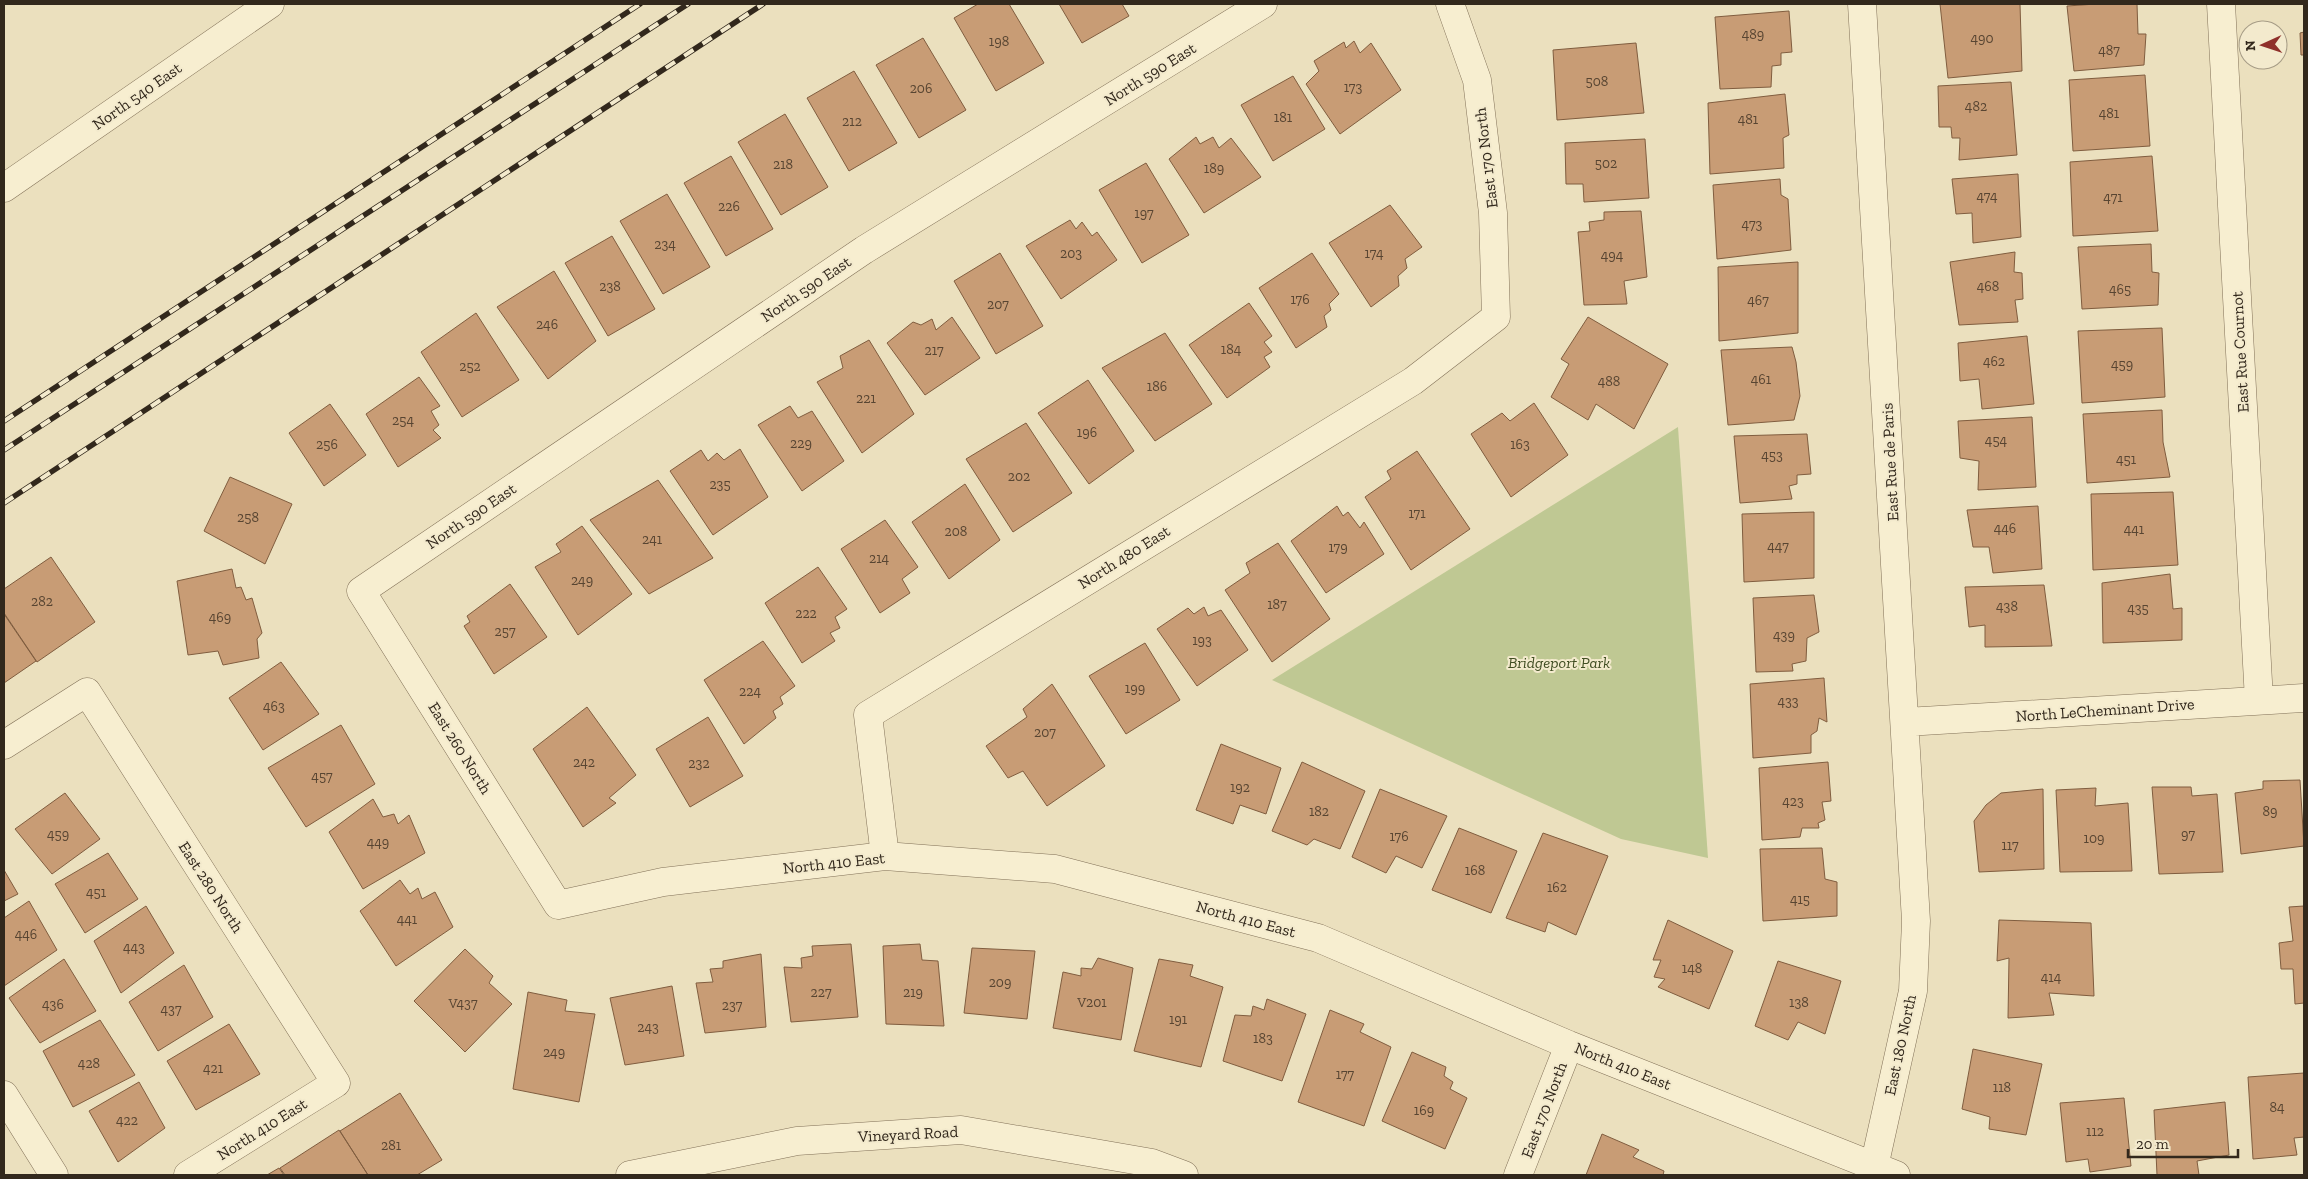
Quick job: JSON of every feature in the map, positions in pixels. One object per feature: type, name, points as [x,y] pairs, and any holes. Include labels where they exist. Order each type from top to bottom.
[{"type":"street","name":"North 540 East","points":[[4,188],[270,4]]},
{"type":"street","name":"North 590 East","points":[[361,591],[864,250],[1263,4]]},
{"type":"street","name":"East 170 North","points":[[1450,4],[1478,80],[1493,213],[1496,317]]},
{"type":"street","name":"East Rue de Paris","points":[[1862,4],[1906,722],[1916,920]]},
{"type":"street","name":"East Rue Cournot","points":[[2221,4],[2259,700]]},
{"type":"street","name":"North 480 East","points":[[885,856],[868,715],[1413,381],[1496,317]]},
{"type":"street","name":"East 260 North","points":[[361,591],[558,905]]},
{"type":"street","name":"East 280 North","points":[[4,745],[87,692],[336,1083]]},
{"type":"street","name":"North LeCheminant Drive","points":[[1906,722],[2304,698]]},
{"type":"street","name":"North 410 East","points":[[558,905],[662,882],[885,856],[1055,869],[1318,938],[1569,1045],[1885,1171]]},
{"type":"street","name":"East 180 North","points":[[1885,1171],[1913,991],[1916,920]]},
{"type":"street","name":"East 170 North","points":[[1518,1175],[1569,1045]]},
{"type":"street","name":"North 410 East","points":[[188,1175],[336,1083]]},
{"type":"street","points":[[4,1095],[54,1175]]},
{"type":"street","name":"Vineyard Road","points":[[630,1175],[797,1142],[960,1130],[1152,1162],[1184,1175]]},
{"type":"green space","name":"Bridgeport Park","points":[[1678,427],[1708,858],[1621,839],[1272,680]]},
{"type":"building","points":[[978,4],[1009,4],[1044,63],[996,91],[954,18]]},
{"type":"building","points":[[1059,4],[1122,4],[1129,16],[1082,43]]},
{"type":"building","points":[[1940,4],[2020,4],[2022,71],[1948,78]]},
{"type":"building","points":[[2137,4],[2138,34],[2146,34],[2144,65],[2074,71],[2067,6]]},
{"type":"building","points":[[1789,11],[1792,52],[1781,53],[1781,65],[1772,66],[1771,87],[1720,89],[1715,17]]},
{"type":"building","points":[[2304,32],[2304,55],[2301,55],[2300,33]]},
{"type":"building","points":[[923,38],[966,110],[919,138],[876,65]]},
{"type":"building","points":[[1354,41],[1360,53],[1371,43],[1401,90],[1340,134],[1306,84],[1319,71],[1314,61],[1344,42],[1346,48]]},
{"type":"building","points":[[1636,43],[1644,113],[1557,120],[1553,50]]},
{"type":"building","points":[[854,71],[897,143],[849,171],[807,98]]},
{"type":"building","points":[[2145,75],[2150,146],[2073,151],[2069,80]]},
{"type":"building","points":[[1293,76],[1325,129],[1273,161],[1241,105]]},
{"type":"building","points":[[2011,82],[2017,155],[1959,160],[1960,138],[1952,138],[1951,127],[1939,127],[1938,86]]},
{"type":"building","points":[[1785,94],[1789,135],[1783,138],[1784,168],[1710,174],[1708,103]]},
{"type":"building","points":[[785,114],[828,187],[781,215],[738,142]]},
{"type":"building","points":[[1196,137],[1200,144],[1213,137],[1219,148],[1231,138],[1261,177],[1204,213],[1169,159]]},
{"type":"building","points":[[1645,139],[1649,198],[1584,202],[1583,184],[1566,184],[1565,143]]},
{"type":"building","points":[[731,156],[773,229],[726,256],[684,183]]},
{"type":"building","points":[[2152,156],[2158,231],[2073,236],[2070,162]]},
{"type":"building","points":[[1146,163],[1189,235],[1142,263],[1099,190]]},
{"type":"building","points":[[2018,174],[2021,237],[1973,243],[1972,213],[1956,214],[1952,179]]},
{"type":"building","points":[[1780,179],[1781,195],[1788,199],[1791,250],[1717,259],[1713,185]]},
{"type":"building","points":[[667,194],[710,267],[663,294],[620,221]]},
{"type":"building","points":[[1390,205],[1422,247],[1405,259],[1407,268],[1398,276],[1399,286],[1371,307],[1329,243]]},
{"type":"building","points":[[1641,211],[1647,277],[1624,281],[1627,304],[1584,305],[1578,232],[1590,231],[1589,222],[1604,220],[1604,212]]},
{"type":"building","points":[[1070,220],[1076,229],[1082,222],[1092,236],[1097,232],[1117,260],[1061,299],[1026,246]]},
{"type":"building","points":[[612,236],[655,309],[608,336],[565,263]]},
{"type":"building","points":[[2151,244],[2152,272],[2159,273],[2158,305],[2082,309],[2078,247]]},
{"type":"building","points":[[2015,252],[2014,272],[2022,273],[2023,299],[2015,300],[2018,322],[1959,325],[1950,262]]},
{"type":"building","points":[[1000,253],[1043,326],[996,354],[954,281]]},
{"type":"building","points":[[1312,253],[1339,294],[1329,304],[1331,310],[1324,316],[1327,327],[1296,348],[1259,288]]},
{"type":"building","points":[[1798,262],[1798,333],[1719,341],[1718,267]]},
{"type":"building","points":[[554,271],[596,341],[548,379],[497,307]]},
{"type":"building","points":[[1249,303],[1272,336],[1264,342],[1272,352],[1264,357],[1270,367],[1227,398],[1189,345]]},
{"type":"building","points":[[476,313],[519,380],[462,417],[421,352]]},
{"type":"building","points":[[952,317],[980,358],[925,395],[887,343],[913,322],[921,325],[932,319],[936,330]]},
{"type":"building","points":[[1588,317],[1668,364],[1634,429],[1596,404],[1588,420],[1551,397],[1569,364],[1561,359]]},
{"type":"building","points":[[2162,328],[2165,397],[2082,403],[2078,331]]},
{"type":"building","points":[[1165,333],[1212,404],[1155,441],[1102,368]]},
{"type":"building","points":[[2027,336],[2034,404],[1982,409],[1979,379],[1960,381],[1958,343]]},
{"type":"building","points":[[869,340],[914,414],[862,453],[817,382],[843,368],[840,356]]},
{"type":"building","points":[[1792,347],[1796,362],[1800,396],[1794,420],[1728,425],[1721,350]]},
{"type":"building","points":[[419,377],[440,406],[431,411],[439,425],[433,430],[441,438],[398,467],[366,414]]},
{"type":"building","points":[[1088,380],[1134,451],[1089,484],[1038,413]]},
{"type":"building","points":[[1534,403],[1568,455],[1511,497],[1471,434],[1502,413],[1510,421]]},
{"type":"building","points":[[330,404],[366,455],[324,486],[289,433]]},
{"type":"building","points":[[790,406],[798,418],[812,411],[844,461],[802,491],[758,425]]},
{"type":"building","points":[[2162,410],[2163,442],[2170,477],[2087,483],[2083,414]]},
{"type":"building","points":[[2032,417],[2036,487],[1978,490],[1979,461],[1960,458],[1958,421]]},
{"type":"building","points":[[1026,423],[1072,493],[1013,532],[966,459]]},
{"type":"building","points":[[1807,434],[1811,474],[1797,475],[1797,484],[1789,486],[1792,499],[1740,503],[1734,436]]},
{"type":"building","points":[[740,449],[768,497],[713,535],[670,471],[701,450],[708,461],[717,453],[724,460]]},
{"type":"building","points":[[1417,451],[1470,529],[1411,570],[1365,497],[1391,479],[1387,471]]},
{"type":"building","points":[[230,477],[292,504],[265,564],[204,531]]},
{"type":"building","points":[[658,480],[713,558],[649,594],[590,520]]},
{"type":"building","points":[[965,484],[1000,540],[949,579],[912,522]]},
{"type":"building","points":[[2173,492],[2178,565],[2093,570],[2091,494]]},
{"type":"building","points":[[1337,506],[1343,516],[1348,512],[1360,528],[1364,522],[1384,554],[1326,593],[1291,541]]},
{"type":"building","points":[[2038,506],[2042,569],[1993,573],[1989,547],[1973,547],[1967,510]]},
{"type":"building","points":[[1814,512],[1814,578],[1744,582],[1742,514]]},
{"type":"building","points":[[885,520],[918,567],[902,579],[910,593],[880,613],[841,549]]},
{"type":"building","points":[[582,526],[632,594],[578,635],[535,567],[561,552],[556,544]]},
{"type":"building","points":[[1278,543],[1330,619],[1272,662],[1225,590],[1250,573],[1246,563]]},
{"type":"building","points":[[51,557],[95,622],[37,662],[4,613],[4,589]]},
{"type":"building","points":[[818,567],[847,609],[835,617],[840,628],[830,633],[835,641],[802,663],[765,603]]},
{"type":"building","points":[[232,569],[236,588],[241,587],[246,600],[252,598],[262,633],[257,639],[259,658],[223,665],[218,651],[188,655],[177,581]]},
{"type":"building","points":[[2170,574],[2173,609],[2182,608],[2182,640],[2103,643],[2102,583]]},
{"type":"building","points":[[510,584],[547,637],[494,674],[464,626],[470,622],[467,616]]},
{"type":"building","points":[[2044,585],[2052,646],[1985,647],[1985,625],[1969,627],[1965,587]]},
{"type":"building","points":[[1814,595],[1819,632],[1807,638],[1806,661],[1792,664],[1793,671],[1756,672],[1753,598]]},
{"type":"building","points":[[1204,607],[1208,616],[1221,610],[1248,650],[1197,686],[1157,629],[1188,608],[1194,614]]},
{"type":"building","points":[[4,614],[36,661],[4,683]]},
{"type":"building","points":[[763,641],[795,686],[780,697],[783,704],[773,711],[776,718],[744,744],[704,680]]},
{"type":"building","points":[[1145,643],[1180,700],[1126,734],[1089,676]]},
{"type":"building","points":[[281,662],[319,714],[263,750],[229,698]]},
{"type":"building","points":[[1824,678],[1827,722],[1819,718],[1817,731],[1811,735],[1811,753],[1753,758],[1750,684]]},
{"type":"building","points":[[1052,684],[1105,766],[1047,806],[1023,771],[1008,778],[986,746],[1027,717],[1023,709]]},
{"type":"building","points":[[587,707],[636,775],[609,798],[616,803],[583,827],[533,749]]},
{"type":"building","points":[[708,717],[743,776],[690,807],[656,749]]},
{"type":"building","points":[[341,725],[375,784],[306,827],[268,768]]},
{"type":"building","points":[[1221,744],[1281,768],[1266,814],[1240,805],[1233,824],[1196,810]]},
{"type":"building","points":[[1302,762],[1365,791],[1340,849],[1314,839],[1307,845],[1272,831]]},
{"type":"building","points":[[1828,762],[1831,801],[1822,802],[1825,820],[1818,823],[1819,828],[1802,828],[1800,837],[1762,840],[1759,768]]},
{"type":"building","points":[[2300,780],[2304,846],[2241,854],[2235,793],[2263,789],[2263,781]]},
{"type":"building","points":[[2152,787],[2191,787],[2192,796],[2217,794],[2223,872],[2159,874]]},
{"type":"building","points":[[2096,788],[2095,806],[2128,803],[2132,871],[2060,872],[2056,790]]},
{"type":"building","points":[[1380,789],[1447,816],[1422,868],[1396,856],[1386,873],[1352,857]]},
{"type":"building","points":[[2043,789],[2044,869],[1979,872],[1974,821],[1986,805],[2001,793]]},
{"type":"building","points":[[65,793],[100,839],[52,874],[15,829]]},
{"type":"building","points":[[373,799],[383,817],[394,814],[398,824],[409,815],[425,853],[363,889],[329,832]]},
{"type":"building","points":[[1459,828],[1517,851],[1491,913],[1432,890]]},
{"type":"building","points":[[1543,833],[1608,856],[1576,935],[1548,922],[1545,932],[1506,918]]},
{"type":"building","points":[[1822,848],[1825,879],[1837,882],[1837,916],[1763,921],[1760,849]]},
{"type":"building","points":[[108,853],[138,899],[85,933],[55,884]]},
{"type":"building","points":[[4,870],[18,894],[4,901]]},
{"type":"building","points":[[400,880],[410,894],[418,888],[422,899],[435,892],[453,927],[396,966],[360,911]]},
{"type":"building","points":[[29,901],[57,950],[4,986],[4,918]]},
{"type":"building","points":[[146,906],[174,953],[121,993],[94,941]]},
{"type":"building","points":[[2304,906],[2304,1003],[2295,1004],[2293,969],[2281,969],[2279,943],[2293,941],[2289,907]]},
{"type":"building","points":[[1668,920],[1733,951],[1709,1009],[1658,987],[1665,979],[1654,977],[1661,960],[1653,960]]},
{"type":"building","points":[[1999,920],[2091,923],[2094,996],[2049,993],[2054,1015],[2008,1018],[2009,958],[1997,961]]},
{"type":"building","points":[[851,944],[858,1017],[791,1022],[784,967],[802,968],[801,958],[813,956],[812,946]]},
{"type":"building","points":[[920,944],[922,960],[938,961],[944,1026],[886,1024],[883,946]]},
{"type":"building","points":[[972,948],[1035,951],[1027,1019],[964,1013]]},
{"type":"building","points":[[465,949],[493,976],[489,983],[512,1004],[465,1052],[414,1001]]},
{"type":"building","points":[[761,954],[766,1027],[705,1033],[696,983],[713,982],[710,969],[723,968],[723,961]]},
{"type":"building","points":[[1098,958],[1133,968],[1121,1040],[1053,1028],[1063,972],[1081,976],[1081,968],[1092,969]]},
{"type":"building","points":[[64,959],[96,1011],[40,1043],[9,998]]},
{"type":"building","points":[[1159,959],[1193,965],[1190,976],[1223,987],[1201,1067],[1134,1051]]},
{"type":"building","points":[[1778,961],[1841,981],[1825,1034],[1798,1022],[1788,1040],[1755,1026]]},
{"type":"building","points":[[184,965],[213,1017],[158,1051],[129,1002]]},
{"type":"building","points":[[672,986],[684,1056],[625,1065],[610,998]]},
{"type":"building","points":[[528,992],[567,1000],[565,1011],[595,1014],[579,1102],[513,1089]]},
{"type":"building","points":[[1267,999],[1306,1014],[1282,1081],[1223,1061],[1235,1015],[1251,1016],[1253,1006],[1264,1010]]},
{"type":"building","points":[[1330,1010],[1364,1024],[1360,1032],[1391,1047],[1364,1126],[1298,1102]]},
{"type":"building","points":[[100,1020],[135,1075],[73,1107],[43,1051]]},
{"type":"building","points":[[229,1024],[260,1074],[196,1110],[167,1061]]},
{"type":"building","points":[[1973,1049],[2042,1064],[2026,1135],[1989,1129],[1990,1117],[1962,1109]]},
{"type":"building","points":[[1412,1052],[1446,1067],[1444,1076],[1453,1082],[1450,1089],[1467,1098],[1445,1149],[1382,1121]]},
{"type":"building","points":[[2304,1073],[2304,1137],[2294,1138],[2297,1155],[2253,1159],[2248,1077]]},
{"type":"building","points":[[139,1082],[165,1128],[118,1162],[89,1111]]},
{"type":"building","points":[[400,1093],[442,1160],[417,1175],[368,1175],[340,1131]]},
{"type":"building","points":[[2124,1098],[2131,1166],[2090,1172],[2088,1159],[2066,1162],[2060,1103]]},
{"type":"building","points":[[2225,1102],[2229,1155],[2197,1161],[2199,1175],[2157,1175],[2154,1110]]},
{"type":"building","points":[[339,1130],[368,1175],[285,1175],[280,1168]]},
{"type":"building","points":[[1602,1134],[1639,1150],[1633,1157],[1664,1171],[1663,1175],[1586,1175]]},
{"type":"building","points":[[279,1168],[284,1175],[267,1175]]},
{"type":"railway","points":[[4,421],[640,4]]},
{"type":"railway","points":[[4,450],[688,4]]},
{"type":"railway","points":[[4,503],[763,4]]}]
